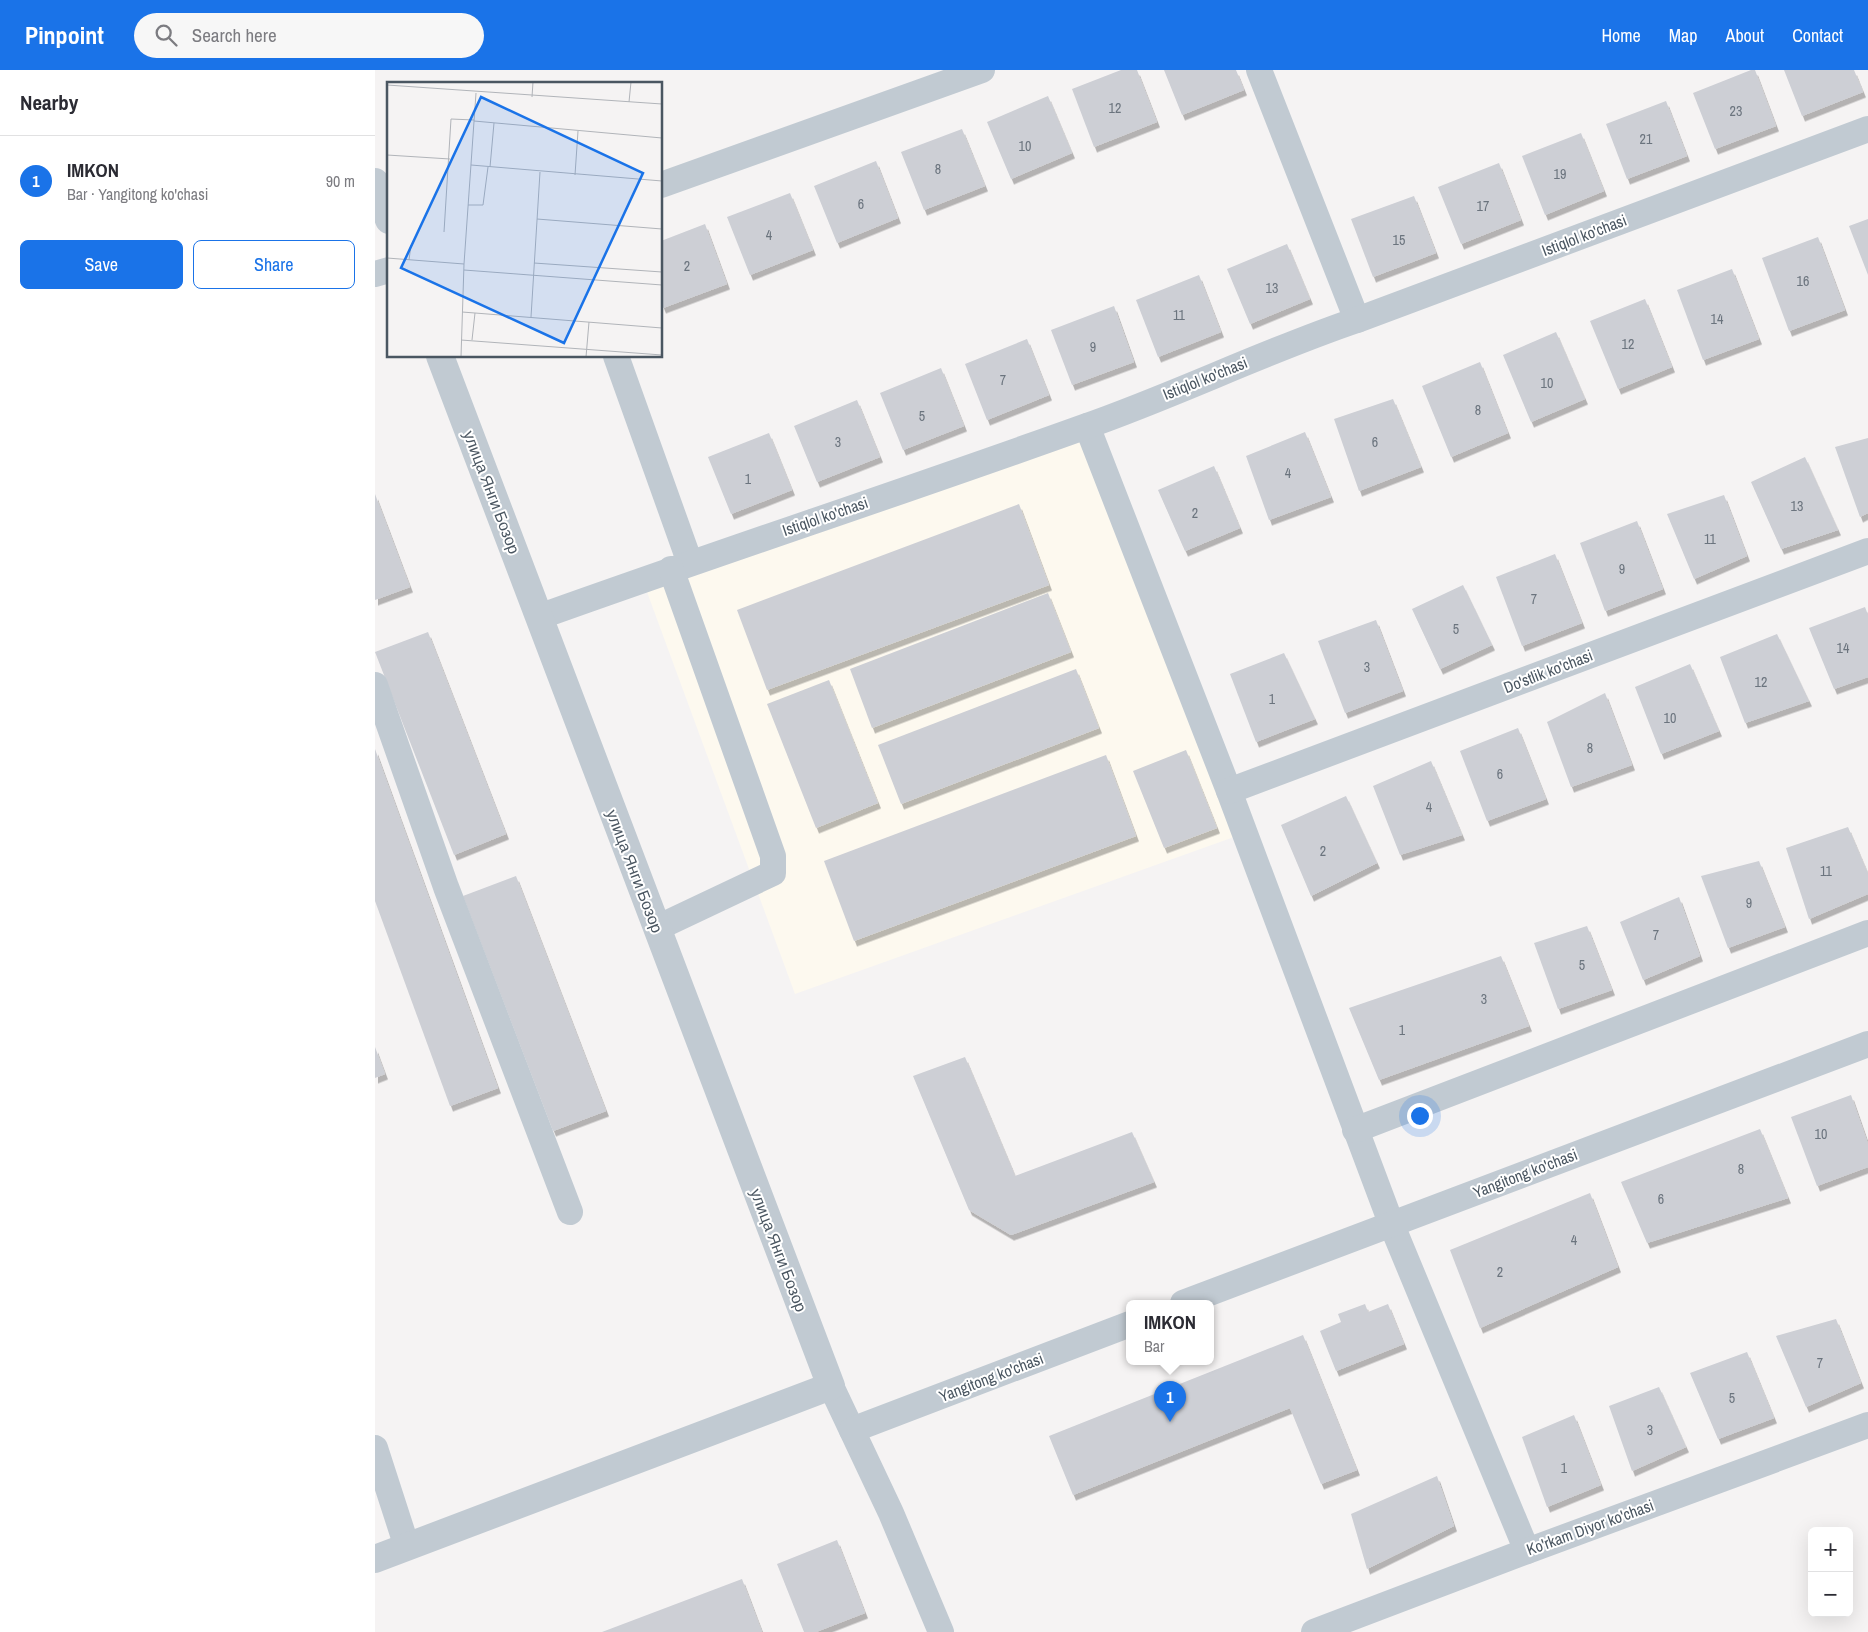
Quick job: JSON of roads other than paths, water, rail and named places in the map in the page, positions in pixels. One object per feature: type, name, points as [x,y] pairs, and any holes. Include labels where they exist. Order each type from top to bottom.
[{"type":"street","points":[[663,184],[982,70]]},
{"type":"street","points":[[1259,70],[1357,320]]},
{"type":"street","name":"Istiqlol ko'chasi","points":[[539,617],[680,566],[1087,426],[1313,335],[1868,129]]},
{"type":"street","points":[[375,182],[387,215]]},
{"type":"street","name":"улица Янги Бозор","points":[[441,358],[831,1386]]},
{"type":"street","points":[[617,358],[680,566],[773,856],[773,873],[657,928]]},
{"type":"street","points":[[1087,426],[1229,791],[1391,1223],[1527,1551]]},
{"type":"street","name":"Do'stlik ko'chasi","points":[[1229,791],[1868,551]]},
{"type":"street","points":[[375,685],[446,887],[570,1212]]},
{"type":"street","points":[[1355,1130],[1868,933]]},
{"type":"street","name":"Yangitong ko'chasi","points":[[1191,1300],[1868,1044]]},
{"type":"street","name":"Yangitong ko'chasi","points":[[852,1430],[1126,1326]]},
{"type":"street","points":[[375,1559],[831,1386],[891,1513],[941,1632]]},
{"type":"street","name":"Ko'rkam Diyor ko'chasi","points":[[1314,1632],[1868,1425]]},
{"type":"street","points":[[375,1448],[407,1547]]},
{"type":"place","name":"IMKON","points":[[1170,1422]]}]
